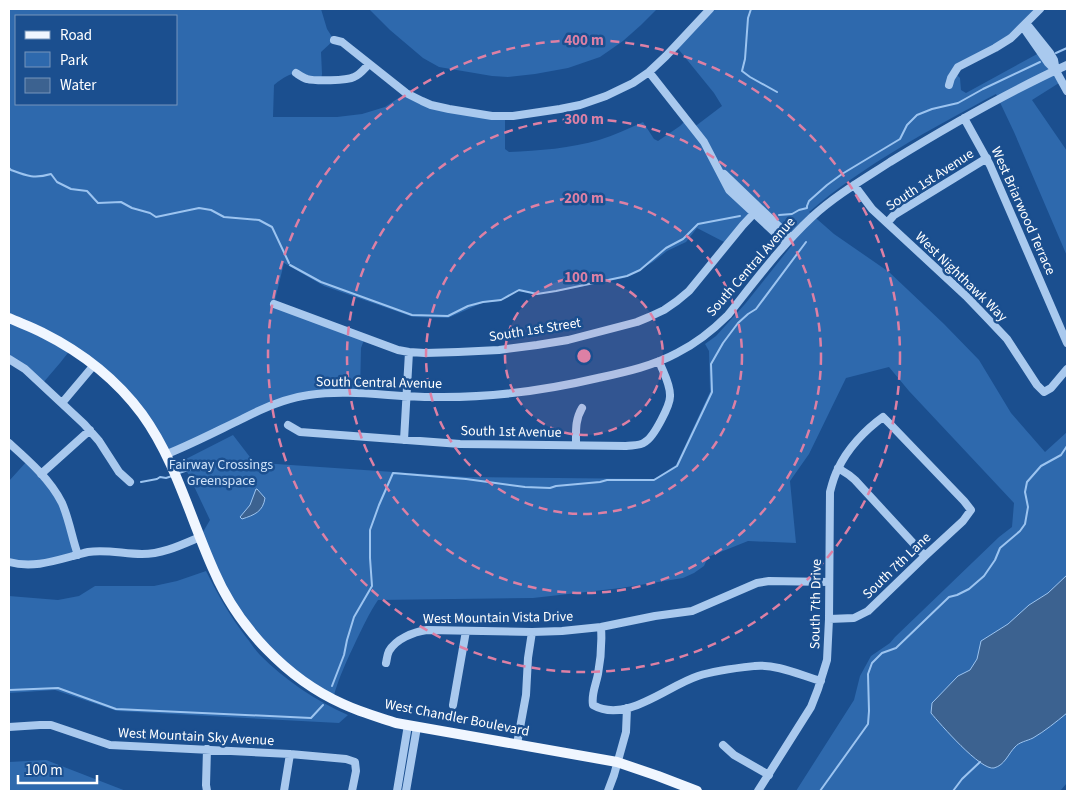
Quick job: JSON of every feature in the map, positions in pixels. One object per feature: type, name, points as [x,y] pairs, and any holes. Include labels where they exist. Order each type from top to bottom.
[{"type":"main road","name":"West Chandler Boulevard","points":[[9,318],[57,340],[94,364],[125,393],[142,413],[167,454],[214,572],[225,593],[243,622],[268,650],[297,676],[329,697],[371,715],[413,726],[617,762],[697,791]]},
{"type":"street","points":[[334,40],[342,42],[406,93],[431,105],[492,116],[505,116],[560,109],[593,102],[633,83],[649,72],[666,56],[710,9]]},
{"type":"street","points":[[949,85],[958,67],[1011,38],[1040,9]]},
{"type":"street","points":[[1024,25],[1040,45],[1048,63],[1056,70],[1067,91]]},
{"type":"street","points":[[296,73],[306,79],[349,79],[360,74],[369,64]]},
{"type":"street","name":"South Central Avenue","points":[[167,454],[261,409],[294,397],[343,392],[406,397],[484,396],[541,390],[616,374],[659,361],[693,344],[708,334],[728,315],[799,230],[813,216],[854,185],[964,118],[1067,66]]},
{"type":"street","points":[[649,72],[704,142],[729,190],[757,211],[789,241]]},
{"type":"street","name":"West Briarwood Terrace","points":[[964,118],[987,158],[1067,343]]},
{"type":"street","name":"South 1st Avenue","points":[[887,223],[894,215],[987,158]]},
{"type":"street","name":"West Nighthawk Way","points":[[854,185],[866,203],[966,296],[1007,339],[1037,385],[1044,392],[1051,388],[1067,369]]},
{"type":"street","name":"South 1st Street","points":[[274,304],[398,350],[409,352],[499,350],[568,340],[637,322],[664,310],[688,291],[757,211]]},
{"type":"street","points":[[404,440],[409,352]]},
{"type":"street","points":[[9,359],[25,369],[90,430],[100,441],[119,472],[130,482]]},
{"type":"street","name":"South 1st Avenue","points":[[288,425],[300,432],[460,444],[626,446],[644,444],[656,432],[671,397],[669,386],[659,361]]},
{"type":"street","points":[[62,404],[94,364]]},
{"type":"street","points":[[576,445],[576,422],[582,408]]},
{"type":"street","name":"South 7th Drive","points":[[758,791],[811,707],[826,660],[829,619],[830,492],[838,468],[851,448],[865,432],[883,417],[971,510]]},
{"type":"street","points":[[41,474],[90,430]]},
{"type":"street","points":[[9,443],[41,474],[56,492],[78,555]]},
{"type":"street","points":[[838,468],[855,480],[925,556]]},
{"type":"street","name":"South 7th Lane","points":[[829,619],[854,618],[868,611],[963,521],[971,510]]},
{"type":"street","points":[[9,562],[36,565],[99,551],[131,554],[151,553],[170,550],[200,537]]},
{"type":"street","name":"West Mountain Vista Drive","points":[[386,663],[387,653],[393,645],[419,631],[562,631],[692,611],[757,583],[769,581],[829,582]]},
{"type":"street","points":[[601,626],[602,647],[598,677],[592,698],[593,705],[601,710],[627,708],[643,703],[698,676],[762,665],[820,681]]},
{"type":"street","points":[[453,705],[466,631]]},
{"type":"street","points":[[517,744],[526,695],[528,658],[532,632]]},
{"type":"street","points":[[608,791],[626,732],[627,708]]},
{"type":"street","name":"West Mountain Sky Avenue","points":[[9,727],[51,725],[110,745],[207,749],[346,759],[355,762],[356,771],[352,791]]},
{"type":"street","points":[[397,791],[413,726]]},
{"type":"street","points":[[406,791],[413,726]]},
{"type":"street","points":[[723,745],[734,755],[769,775]]},
{"type":"street","points":[[206,791],[207,749]]},
{"type":"street","points":[[284,791],[290,754]]},
{"type":"green space","name":"Fairway Crossings Greenspace","points":[[9,9],[321,9],[327,29],[334,40],[321,52],[321,80],[296,74],[286,76],[274,85],[273,117],[337,117],[362,114],[385,107],[406,93],[431,105],[505,116],[505,149],[509,152],[555,149],[589,143],[643,122],[654,139],[658,141],[687,119],[693,128],[722,106],[714,93],[675,45],[710,9],[1040,9],[1023,27],[954,72],[960,78],[961,90],[966,93],[1039,53],[1059,83],[1032,100],[1067,151],[1067,256],[996,94],[923,134],[876,163],[809,212],[834,234],[889,272],[944,324],[979,360],[1011,413],[1045,452],[1067,432],[1067,783],[1060,791],[796,791],[854,700],[860,676],[871,656],[890,643],[999,537],[1012,527],[1014,503],[909,391],[889,367],[846,378],[809,454],[790,481],[796,543],[748,541],[708,557],[704,566],[683,578],[621,588],[533,598],[378,600],[349,655],[333,699],[297,676],[243,622],[200,537],[210,520],[182,461],[233,435],[253,461],[276,464],[467,477],[654,479],[676,465],[710,392],[709,351],[705,344],[716,336],[745,304],[792,245],[757,211],[728,244],[697,228],[686,242],[667,251],[653,262],[624,278],[554,292],[536,294],[518,291],[500,301],[482,303],[448,318],[413,317],[324,286],[284,263],[274,304],[365,337],[361,348],[360,393],[295,397],[167,454],[142,413],[71,349],[42,384],[9,359]]},
{"type":"green space","points":[[369,9],[657,9],[623,41],[600,57],[568,68],[508,77],[439,67],[423,58]]},
{"type":"green space","points":[[28,460],[56,492],[78,555],[49,563],[9,562],[9,481]]},
{"type":"green space","points":[[206,571],[229,613],[260,655],[301,689],[348,715],[339,723],[117,711],[55,690],[9,693],[9,596],[58,600],[79,596],[95,586],[154,586],[177,581]]},
{"type":"green space","points":[[46,760],[126,791],[9,791],[9,762]]},
{"type":"water","points":[[256,489],[265,498],[264,503],[260,510],[242,519],[240,517],[250,505]]},
{"type":"water","points":[[1067,575],[1067,713],[1033,738],[1017,745],[998,767],[988,767],[971,755],[936,719],[931,713],[932,703],[958,676],[970,670],[977,659],[981,641],[1008,624],[1029,605],[1048,593]]},
{"type":"waterway","points":[[751,9],[748,18],[745,59],[742,71],[777,92]]},
{"type":"waterway","points":[[1056,53],[1067,48]]},
{"type":"waterway","points":[[807,208],[809,201],[827,185],[900,139],[907,125],[917,115],[932,109],[958,103],[1040,62]]},
{"type":"waterway","points":[[9,168],[31,176],[51,174],[57,182],[71,189],[87,191],[98,203],[121,202],[156,217],[199,208],[211,210],[224,217],[259,220],[272,227],[289,263]]},
{"type":"waterway","points":[[779,215],[792,214],[807,208]]},
{"type":"waterway","points":[[290,265],[321,282],[412,315],[448,316],[468,306],[501,300],[519,290],[537,294],[627,276],[640,270],[666,248],[683,239],[698,224],[740,216]]},
{"type":"waterway","points":[[332,686],[344,655],[354,617],[372,586],[370,530],[393,473],[550,488],[607,480],[654,480],[677,466],[712,392],[711,364],[723,343],[738,323],[756,309],[806,242]]},
{"type":"waterway","points":[[820,791],[868,724],[868,674],[872,663],[882,653],[896,648],[949,597],[969,589],[984,576],[995,560],[1000,548],[1020,531],[1025,524],[1028,507],[1025,492],[1027,482],[1041,466],[1061,455],[1067,446]]},
{"type":"waterway","points":[[179,473],[194,468],[201,470]]},
{"type":"waterway","points":[[141,482],[172,476]]},
{"type":"waterway","points":[[9,690],[58,688],[116,709],[311,718],[323,705]]},
{"type":"waterway","points":[[953,791],[962,779],[980,762]]}]
